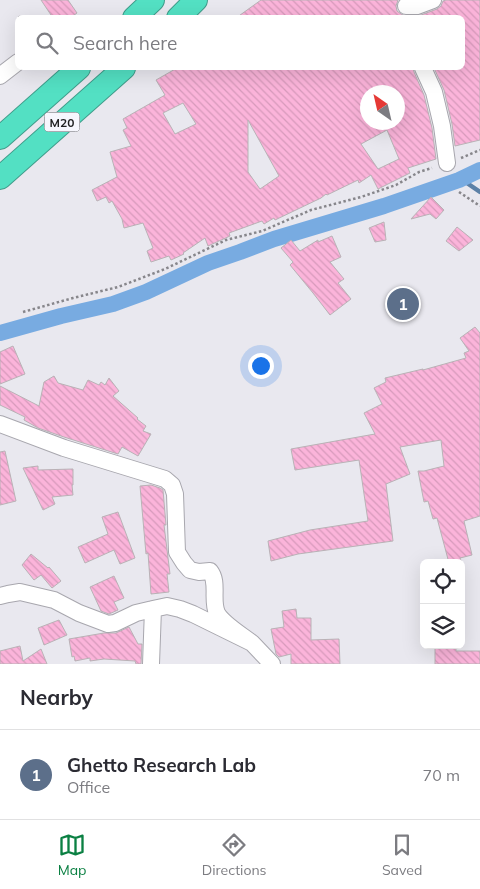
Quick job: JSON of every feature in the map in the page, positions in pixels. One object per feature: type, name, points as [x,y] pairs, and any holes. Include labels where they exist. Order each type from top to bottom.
[{"type":"highway","points":[[137,15],[153,0]]},
{"type":"highway","points":[[181,15],[196,0]]},
{"type":"highway","name":"M20","points":[[0,138],[76,70]]},
{"type":"highway","name":"M20","points":[[0,178],[122,70]]},
{"type":"street","points":[[407,8],[433,0]]},
{"type":"street","points":[[0,76],[15,64]]},
{"type":"street","points":[[424,70],[434,92],[442,126],[447,163]]},
{"type":"street","points":[[0,424],[64,448],[165,479],[172,485],[175,494],[177,552],[190,570],[199,572],[210,571],[213,574],[214,602],[217,613],[224,622],[252,643],[272,664]]},
{"type":"street","points":[[0,596],[20,592],[54,600],[79,613],[108,624],[167,606],[180,608],[252,643]]},
{"type":"street","points":[[151,664],[154,609]]},
{"type":"path","points":[[23,312],[118,287],[165,269],[226,240],[262,230],[311,210],[396,185],[419,172],[480,150]]},
{"type":"path","points":[[459,192],[480,206]]},
{"type":"building","points":[[41,0],[68,0],[77,13],[74,15],[51,15]]},
{"type":"building","points":[[261,0],[398,0],[397,11],[403,15],[240,15]]},
{"type":"building","points":[[480,0],[480,140],[455,146],[444,90],[435,70],[465,70],[465,15],[421,15],[437,9],[443,1]]},
{"type":"building","points":[[174,70],[414,70],[424,95],[432,128],[436,159],[408,168],[410,173],[378,189],[371,175],[359,183],[358,180],[326,194],[275,220],[274,218],[264,224],[262,221],[229,233],[230,236],[208,246],[205,238],[184,254],[171,260],[169,256],[151,262],[147,251],[153,248],[143,223],[124,228],[122,219],[112,201],[109,203],[106,197],[97,201],[92,190],[117,177],[110,152],[131,146],[123,130],[127,128],[123,119],[165,95],[156,80]],"holes":[[[183,103],[196,124],[175,134],[163,113]],[[248,120],[279,176],[260,189],[248,172]],[[387,130],[399,159],[378,169],[361,144]]]},
{"type":"building","points":[[431,197],[444,210],[436,219],[430,214],[411,219]]},
{"type":"building","points":[[384,222],[386,240],[375,242],[369,228]]},
{"type":"building","points":[[457,227],[473,240],[459,251],[446,241]]},
{"type":"building","points":[[332,236],[341,257],[330,262],[344,279],[338,283],[351,299],[330,315],[290,265],[293,262],[281,248],[291,240],[300,251],[318,240],[318,242]]},
{"type":"building","points":[[475,327],[480,333],[480,516],[464,521],[472,555],[460,559],[448,559],[437,518],[433,519],[428,501],[424,502],[418,471],[444,466],[441,440],[400,447],[410,474],[386,484],[393,541],[298,554],[271,561],[268,541],[310,530],[368,521],[359,460],[295,470],[291,449],[375,434],[364,413],[382,404],[374,388],[386,382],[385,378],[466,358],[464,353],[469,351],[460,338]]},
{"type":"building","points":[[13,346],[25,374],[0,384],[0,352]]},
{"type":"building","points":[[54,376],[58,383],[83,390],[88,380],[99,385],[101,382],[105,385],[109,378],[119,391],[113,396],[146,426],[143,431],[151,434],[138,456],[122,447],[118,454],[38,428],[24,420],[25,417],[0,405],[0,386],[39,406],[44,382]]},
{"type":"building","points":[[5,451],[16,501],[0,505],[0,452]]},
{"type":"building","points":[[38,466],[38,470],[73,469],[73,495],[52,497],[55,504],[43,510],[23,468]]},
{"type":"building","points":[[151,485],[163,490],[166,525],[164,525],[170,574],[167,574],[169,592],[151,594],[140,486]]},
{"type":"building","points":[[118,512],[135,558],[120,564],[114,550],[85,563],[78,547],[108,534],[102,517]]},
{"type":"building","points":[[31,554],[49,567],[61,581],[52,588],[41,575],[34,580],[22,565]]},
{"type":"building","points":[[114,576],[124,598],[114,602],[118,610],[109,614],[101,611],[90,587]]},
{"type":"building","points":[[296,609],[297,618],[311,618],[311,640],[339,639],[340,664],[291,664],[291,654],[279,657],[276,654],[271,629],[284,627],[282,611]]},
{"type":"building","points":[[59,620],[67,635],[44,645],[38,628]]},
{"type":"building","points":[[129,627],[138,644],[142,644],[141,664],[136,664],[135,661],[104,659],[90,661],[90,658],[75,661],[74,656],[72,657],[69,639],[104,633],[116,633]]},
{"type":"building","points":[[20,646],[23,661],[41,649],[47,664],[0,664],[0,651]]},
{"type":"building","points":[[435,649],[480,651],[480,664],[435,664]]},
{"type":"waterway","points":[[0,333],[113,304],[146,292],[208,263],[274,239],[384,206],[459,180],[480,170]]},
{"type":"waterway","points":[[459,180],[464,181],[480,192]]},
{"type":"place","name":"Ghetto Research Lab","points":[[403,304]]}]
